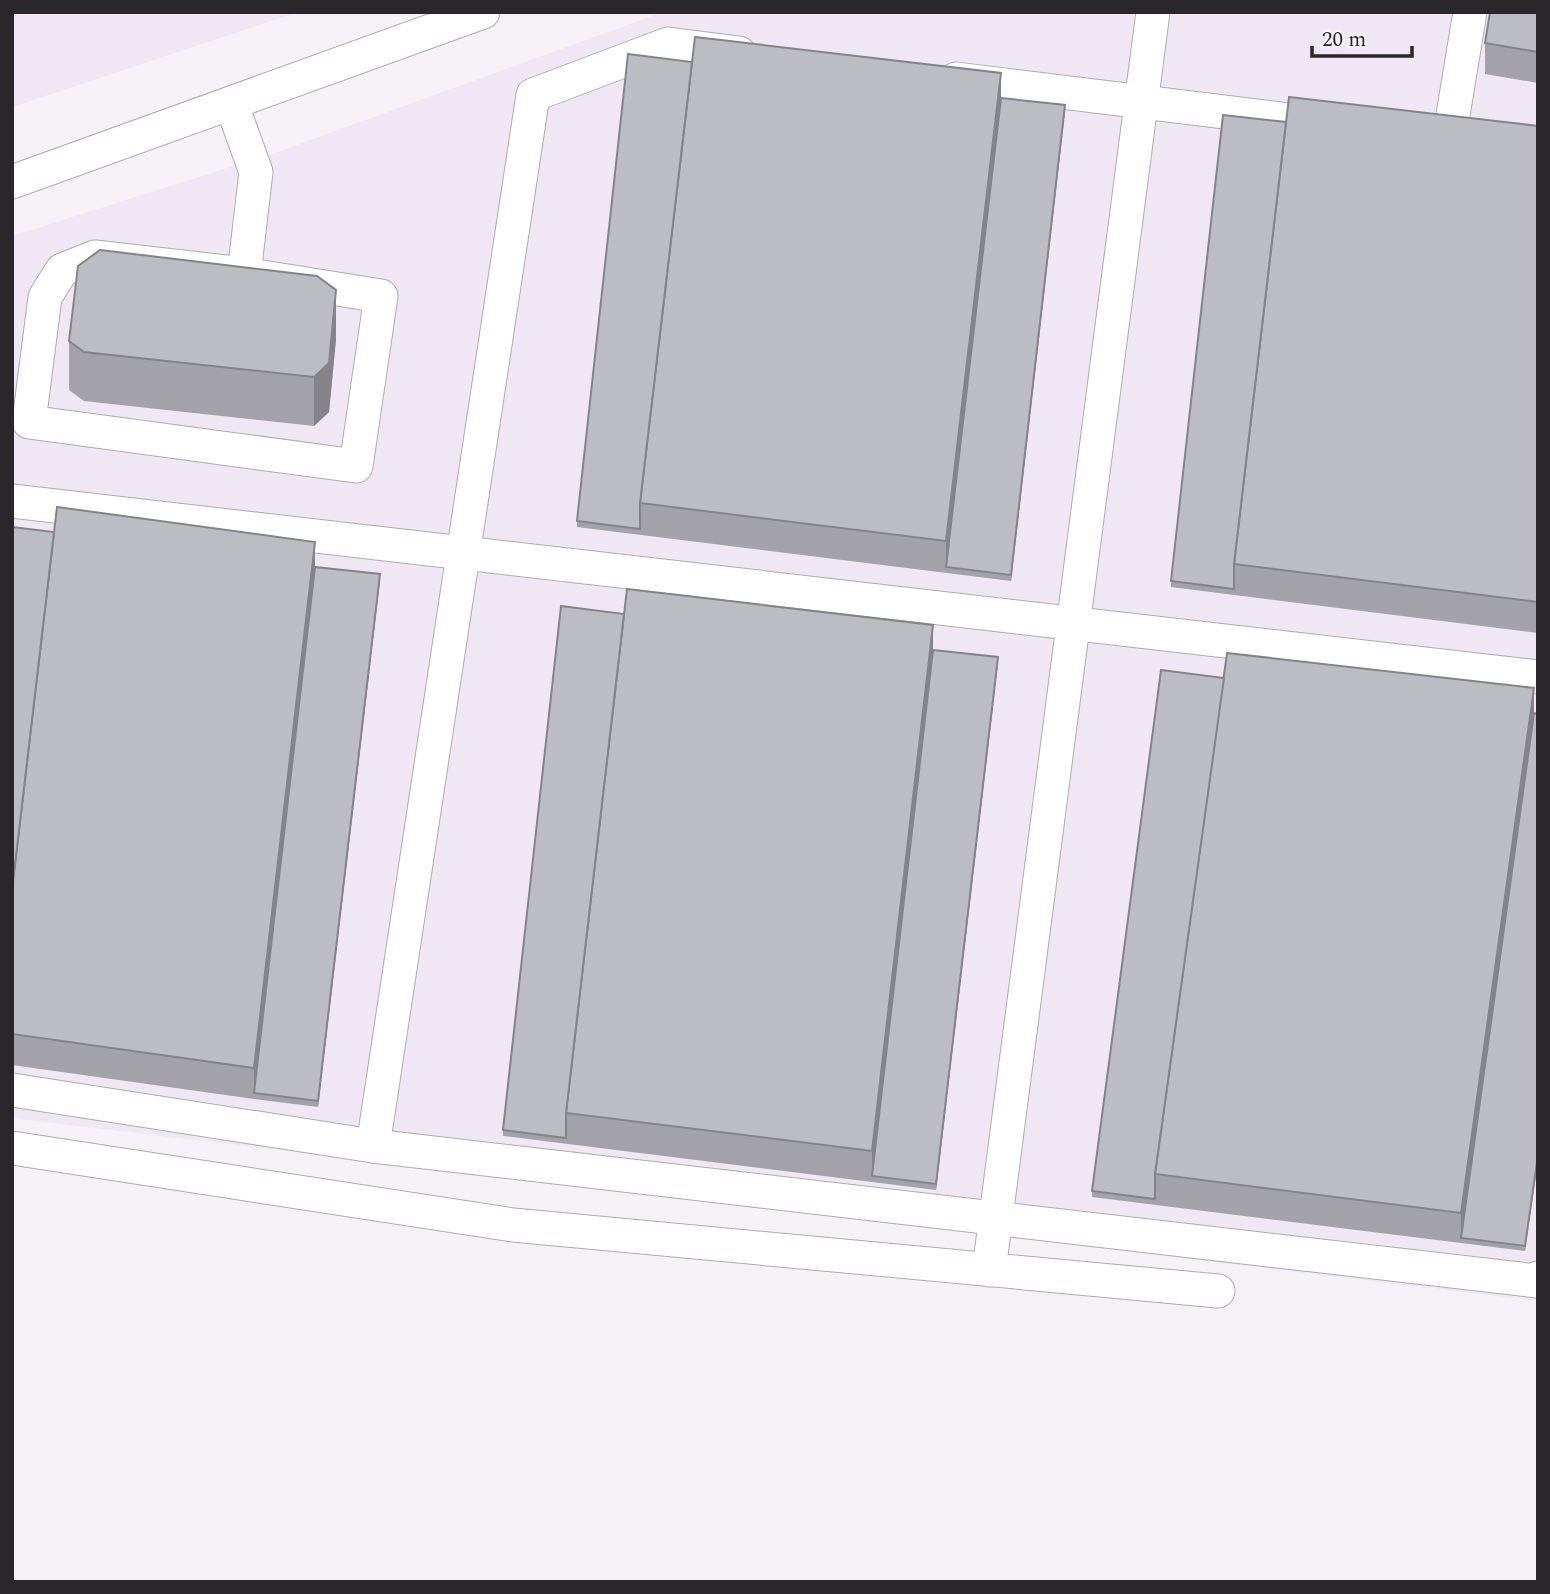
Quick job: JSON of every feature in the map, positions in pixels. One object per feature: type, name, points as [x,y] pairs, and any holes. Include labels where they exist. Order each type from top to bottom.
[{"type":"street","points":[[12,182],[483,12]]},
{"type":"street","points":[[989,1269],[1153,12]]},
{"type":"street","points":[[1448,139],[1470,12]]},
{"type":"street","points":[[373,1146],[533,95],[668,44],[763,55]]},
{"type":"street","points":[[925,75],[1355,128]]},
{"type":"street","points":[[231,103],[257,172],[244,274]]},
{"type":"street","points":[[95,257],[244,274],[381,296],[356,466],[29,422],[46,298],[61,270],[95,257]]},
{"type":"street","points":[[12,501],[1538,677]]},
{"type":"street","points":[[12,1090],[373,1146],[1537,1281],[1538,1278]]},
{"type":"street","points":[[12,1148],[513,1225],[1218,1291]]},
{"type":"shaded area","points":[[12,12],[298,12],[12,107]]},
{"type":"shaded area","points":[[663,12],[1538,12],[1538,1301],[12,1118],[12,236],[272,154]]},
{"type":"building","points":[[1490,12],[1538,12],[1538,52],[1485,43]]},
{"type":"building","points":[[695,37],[1001,73],[946,541],[640,503]]},
{"type":"building","points":[[628,54],[692,62],[640,503],[640,529],[577,521]]},
{"type":"building","points":[[1289,97],[1538,126],[1538,602],[1234,564]]},
{"type":"building","points":[[1001,98],[1065,105],[1011,575],[946,567]]},
{"type":"building","points":[[1223,115],[1286,122],[1234,564],[1234,589],[1171,581]]},
{"type":"building","points":[[100,250],[317,276],[336,290],[329,363],[314,377],[84,352],[69,341],[78,266]]},
{"type":"building","points":[[57,507],[315,542],[254,1068],[12,1034],[12,890]]},
{"type":"building","points":[[12,527],[54,532],[12,890]]},
{"type":"building","points":[[315,567],[380,574],[318,1101],[254,1093]]},
{"type":"building","points":[[627,589],[933,625],[872,1151],[566,1113]]},
{"type":"building","points":[[561,606],[624,614],[566,1113],[566,1138],[503,1130]]},
{"type":"building","points":[[933,650],[998,657],[936,1184],[872,1176]]},
{"type":"building","points":[[1227,653],[1534,688],[1461,1213],[1155,1174]]},
{"type":"building","points":[[1161,670],[1224,678],[1155,1174],[1155,1199],[1092,1191]]},
{"type":"building","points":[[1534,713],[1538,714],[1538,1155],[1525,1246],[1461,1238]]}]
